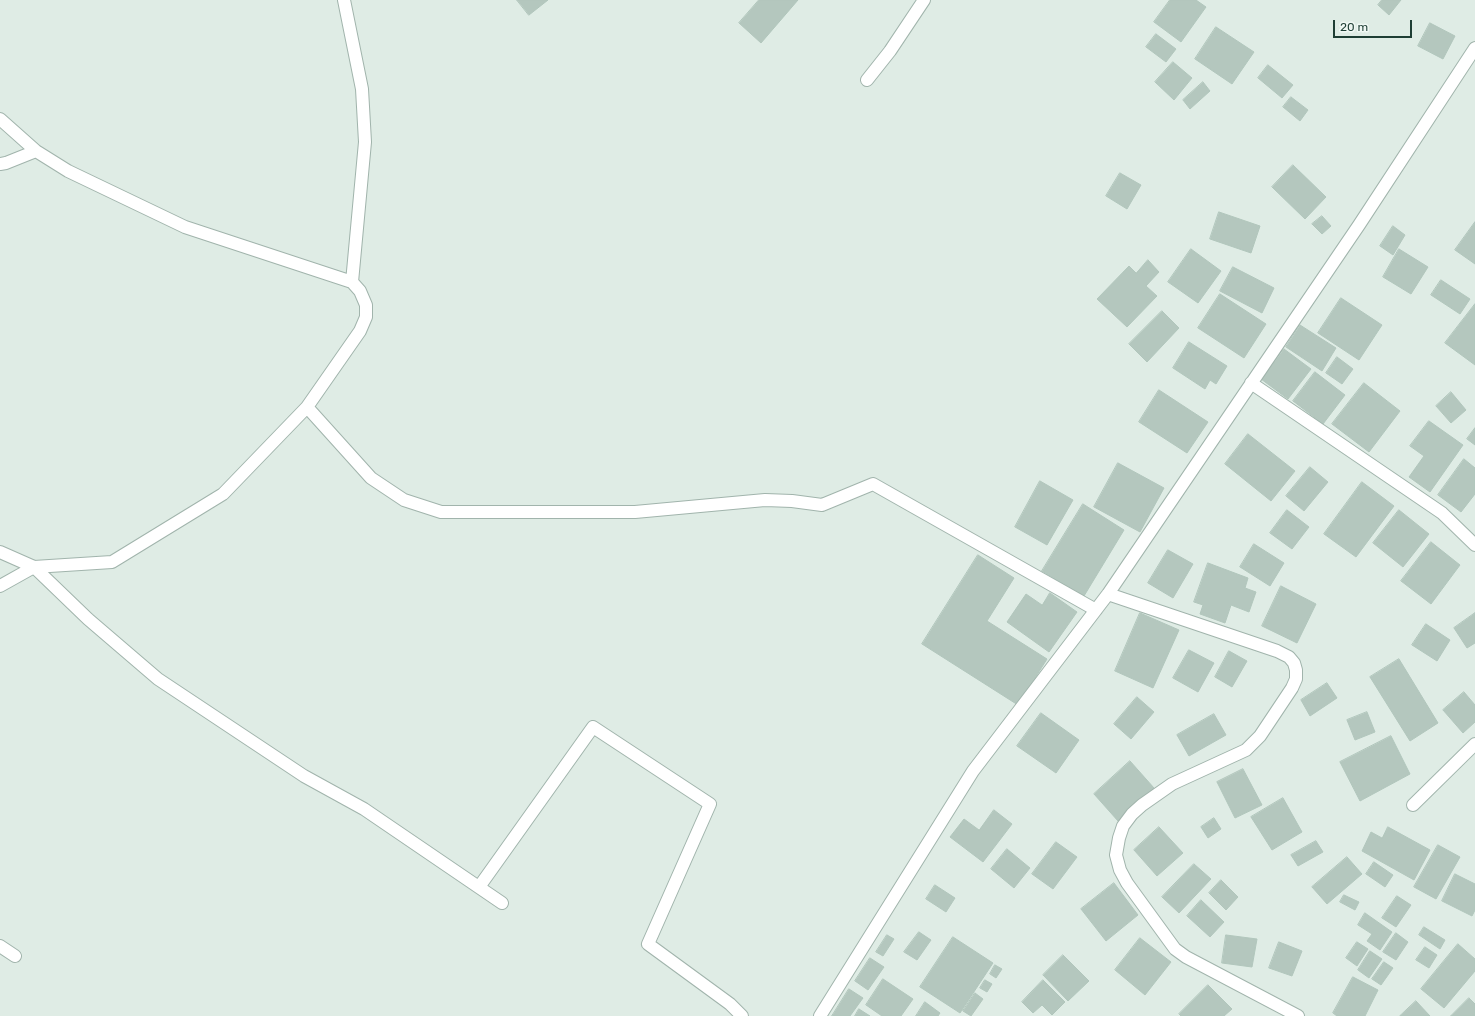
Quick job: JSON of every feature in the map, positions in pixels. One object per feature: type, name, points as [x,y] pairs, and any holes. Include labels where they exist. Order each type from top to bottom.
[{"type":"street","points":[[344,0],[362,89],[366,142],[352,282]]},
{"type":"street","points":[[867,80],[890,51],[924,0]]},
{"type":"street","points":[[820,1016],[973,771],[1108,594],[1359,225],[1475,48]]},
{"type":"street","points":[[0,119],[36,151],[68,171],[185,227],[352,282],[360,291],[366,305],[366,316],[360,331],[306,407],[223,494],[112,562],[34,567],[0,586]]},
{"type":"street","points":[[0,164],[6,164],[36,151]]},
{"type":"street","points":[[1251,383],[1442,513],[1475,544]]},
{"type":"street","points":[[306,407],[371,478],[404,500],[441,512],[635,512],[765,500],[822,504],[873,484],[1096,610]]},
{"type":"street","points":[[0,552],[34,567],[88,619],[158,678],[304,776],[364,809],[502,903]]},
{"type":"street","points":[[1108,594],[1277,651],[1289,657],[1294,663],[1296,679],[1292,688],[1260,736],[1246,750],[1172,784],[1142,805],[1122,826],[1116,854],[1120,870],[1127,883],[1175,949],[1186,957],[1298,1016]]},
{"type":"street","points":[[479,887],[593,727],[710,804],[648,944],[730,1004],[742,1016]]},
{"type":"street","points":[[1413,805],[1475,744]]},
{"type":"street","points":[[0,946],[15,956]]},
{"type":"building","points":[[517,0],[548,0],[529,15]]},
{"type":"building","points":[[759,0],[798,0],[761,43],[739,23]]},
{"type":"building","points":[[1170,0],[1196,0],[1206,7],[1181,42],[1154,22]]},
{"type":"building","points":[[1382,0],[1401,0],[1389,15],[1378,5]]},
{"type":"building","points":[[1430,23],[1455,36],[1443,59],[1418,46]]},
{"type":"building","points":[[1216,27],[1254,52],[1232,84],[1195,59]]},
{"type":"building","points":[[1156,34],[1176,49],[1166,62],[1146,47]]},
{"type":"building","points":[[1173,62],[1192,78],[1174,100],[1155,82]]},
{"type":"building","points":[[1268,65],[1293,85],[1282,98],[1258,78]]},
{"type":"building","points":[[1203,82],[1210,91],[1190,109],[1183,100]]},
{"type":"building","points":[[1291,97],[1308,110],[1300,121],[1283,107]]},
{"type":"building","points":[[1293,165],[1326,197],[1305,219],[1272,187]]},
{"type":"building","points":[[1120,173],[1141,185],[1127,209],[1106,196]]},
{"type":"building","points":[[1219,212],[1260,226],[1251,253],[1210,239]]},
{"type":"building","points":[[1322,216],[1331,226],[1322,234],[1312,224]]},
{"type":"building","points":[[1475,222],[1475,264],[1455,250]]},
{"type":"building","points":[[1393,226],[1405,235],[1393,255],[1380,246]]},
{"type":"building","points":[[1191,249],[1221,271],[1198,303],[1168,282]]},
{"type":"building","points":[[1399,249],[1428,267],[1411,294],[1383,277]]},
{"type":"building","points":[[1148,260],[1159,272],[1146,286],[1157,296],[1127,327],[1097,299],[1129,266],[1136,273]]},
{"type":"building","points":[[1233,267],[1274,288],[1262,313],[1220,291]]},
{"type":"building","points":[[1441,280],[1470,299],[1460,314],[1431,295]]},
{"type":"building","points":[[1220,294],[1266,324],[1244,358],[1198,328]]},
{"type":"building","points":[[1341,298],[1382,325],[1359,360],[1318,333]]},
{"type":"building","points":[[1475,304],[1475,365],[1445,343]]},
{"type":"building","points":[[1162,311],[1179,328],[1147,362],[1129,344]]},
{"type":"building","points":[[1300,325],[1336,348],[1322,371],[1286,347]]},
{"type":"building","points":[[1189,342],[1227,366],[1216,384],[1210,380],[1205,389],[1173,368]]},
{"type":"building","points":[[1284,349],[1311,369],[1288,399],[1261,379]]},
{"type":"building","points":[[1337,357],[1353,369],[1342,384],[1326,373]]},
{"type":"building","points":[[1315,372],[1345,395],[1323,424],[1293,401]]},
{"type":"building","points":[[1364,383],[1400,411],[1369,452],[1332,424]]},
{"type":"building","points":[[1159,390],[1208,422],[1187,453],[1139,422]]},
{"type":"building","points":[[1451,392],[1466,410],[1451,423],[1436,406]]},
{"type":"building","points":[[1429,421],[1463,445],[1430,492],[1409,477],[1424,456],[1410,446]]},
{"type":"building","points":[[1475,428],[1475,445],[1467,439]]},
{"type":"building","points":[[1248,434],[1295,471],[1271,501],[1225,464]]},
{"type":"building","points":[[1464,459],[1475,468],[1475,494],[1461,512],[1438,495]]},
{"type":"building","points":[[1118,463],[1164,488],[1140,532],[1094,507]]},
{"type":"building","points":[[1310,467],[1328,482],[1304,511],[1286,496]]},
{"type":"building","points":[[1040,481],[1073,500],[1047,545],[1015,527]]},
{"type":"building","points":[[1362,482],[1394,506],[1356,557],[1324,534]]},
{"type":"building","points":[[1083,504],[1124,530],[1084,596],[1042,571]]},
{"type":"building","points":[[1287,510],[1309,527],[1292,549],[1270,533]]},
{"type":"building","points":[[1399,510],[1429,534],[1403,567],[1373,543]]},
{"type":"building","points":[[1431,542],[1460,565],[1431,604],[1401,581]]},
{"type":"building","points":[[1254,544],[1284,563],[1270,586],[1240,567]]},
{"type":"building","points":[[1168,550],[1193,564],[1173,598],[1148,583]]},
{"type":"building","points":[[978,555],[1014,578],[987,621],[1047,659],[1018,705],[922,644]]},
{"type":"building","points":[[1208,563],[1248,578],[1245,588],[1256,592],[1249,612],[1231,605],[1225,623],[1200,614],[1203,605],[1194,602]]},
{"type":"building","points":[[1281,586],[1316,604],[1297,643],[1262,626]]},
{"type":"building","points":[[1050,593],[1077,612],[1049,652],[1007,622],[1026,594],[1042,605]]},
{"type":"building","points":[[1140,613],[1179,630],[1153,688],[1115,671]]},
{"type":"building","points":[[1475,613],[1475,643],[1467,648],[1454,628]]},
{"type":"building","points":[[1426,624],[1450,640],[1437,661],[1412,645]]},
{"type":"building","points":[[1189,650],[1214,663],[1198,692],[1173,678]]},
{"type":"building","points":[[1229,651],[1247,661],[1232,687],[1215,677]]},
{"type":"building","points":[[1399,659],[1438,723],[1410,741],[1370,677]]},
{"type":"building","points":[[1327,683],[1337,698],[1310,716],[1301,700]]},
{"type":"building","points":[[1464,692],[1475,705],[1475,722],[1463,733],[1443,710]]},
{"type":"building","points":[[1137,697],[1154,712],[1131,739],[1114,724]]},
{"type":"building","points":[[1367,712],[1375,732],[1355,740],[1347,720]]},
{"type":"building","points":[[1041,713],[1079,740],[1056,773],[1017,746]]},
{"type":"building","points":[[1214,714],[1226,735],[1189,756],[1177,735]]},
{"type":"building","points":[[1391,736],[1410,774],[1360,801],[1340,762]]},
{"type":"building","points":[[1130,761],[1154,788],[1118,821],[1094,794]]},
{"type":"building","points":[[1243,769],[1262,805],[1235,818],[1217,782]]},
{"type":"building","points":[[1283,798],[1302,832],[1272,850],[1251,817]]},
{"type":"building","points":[[994,810],[1012,824],[983,862],[950,837],[964,819],[979,830]]},
{"type":"building","points":[[1214,818],[1221,829],[1208,838],[1201,827]]},
{"type":"building","points":[[1159,827],[1183,853],[1157,876],[1134,850]]},
{"type":"building","points":[[1388,827],[1430,850],[1414,880],[1362,851],[1371,832],[1382,838]]},
{"type":"building","points":[[1316,841],[1323,852],[1298,866],[1291,855]]},
{"type":"building","points":[[1056,842],[1077,857],[1053,889],[1032,874]]},
{"type":"building","points":[[1438,845],[1460,857],[1436,899],[1414,887]]},
{"type":"building","points":[[1007,849],[1030,868],[1014,888],[991,869]]},
{"type":"building","points":[[1347,857],[1362,874],[1327,904],[1312,887]]},
{"type":"building","points":[[1374,862],[1393,875],[1385,887],[1366,874]]},
{"type":"building","points":[[1194,864],[1211,879],[1179,913],[1162,897]]},
{"type":"building","points":[[1455,874],[1475,884],[1475,910],[1472,916],[1442,901]]},
{"type":"building","points":[[1221,880],[1238,897],[1226,910],[1209,893]]},
{"type":"building","points":[[1114,883],[1138,915],[1106,941],[1081,909]]},
{"type":"building","points":[[935,885],[955,898],[946,912],[926,899]]},
{"type":"building","points":[[1344,895],[1359,902],[1355,910],[1340,902]]},
{"type":"building","points":[[1397,896],[1411,905],[1396,927],[1382,918]]},
{"type":"building","points":[[1201,900],[1224,922],[1210,937],[1187,916]]},
{"type":"building","points":[[1365,913],[1392,932],[1380,950],[1367,941],[1372,934],[1358,925]]},
{"type":"building","points":[[1424,927],[1445,940],[1440,949],[1419,935]]},
{"type":"building","points":[[919,932],[931,940],[917,960],[904,952]]},
{"type":"building","points":[[1396,933],[1408,942],[1396,960],[1383,952]]},
{"type":"building","points":[[887,935],[894,939],[883,956],[876,952]]},
{"type":"building","points":[[1226,935],[1257,939],[1252,967],[1222,963]]},
{"type":"building","points":[[953,937],[993,963],[960,1013],[920,987]]},
{"type":"building","points":[[1140,938],[1171,962],[1145,995],[1115,970]]},
{"type":"building","points":[[1279,942],[1302,951],[1292,976],[1269,968]]},
{"type":"building","points":[[1357,942],[1368,949],[1357,966],[1346,958]]},
{"type":"building","points":[[1458,944],[1475,959],[1475,971],[1444,1008],[1421,989]]},
{"type":"building","points":[[1425,947],[1437,955],[1429,968],[1416,960]]},
{"type":"building","points":[[1370,951],[1382,959],[1369,978],[1358,970]]},
{"type":"building","points":[[1063,955],[1089,981],[1068,1001],[1043,975]]},
{"type":"building","points":[[870,958],[884,967],[868,990],[855,981]]},
{"type":"building","points":[[1384,962],[1393,968],[1381,985],[1372,979]]},
{"type":"building","points":[[995,965],[1002,969],[996,978],[990,974]]},
{"type":"building","points":[[1353,977],[1378,990],[1365,1016],[1337,1016],[1333,1013]]},
{"type":"building","points":[[883,979],[913,999],[901,1016],[882,1016],[866,1005]]},
{"type":"building","points":[[985,980],[992,984],[987,992],[980,988]]},
{"type":"building","points":[[1043,980],[1065,1002],[1052,1015],[1042,1005],[1033,1013],[1022,1002]]},
{"type":"building","points":[[1208,985],[1232,1009],[1224,1016],[1181,1016],[1179,1014]]},
{"type":"building","points":[[849,989],[863,998],[850,1016],[832,1016]]},
{"type":"building","points":[[975,993],[983,999],[971,1016],[963,1011]]},
{"type":"building","points":[[1469,998],[1475,1004],[1475,1016],[1451,1016]]},
{"type":"building","points":[[1416,1001],[1430,1016],[1400,1016]]},
{"type":"building","points":[[925,1002],[940,1013],[938,1016],[916,1016]]},
{"type":"building","points":[[859,1009],[870,1016],[855,1016]]}]
